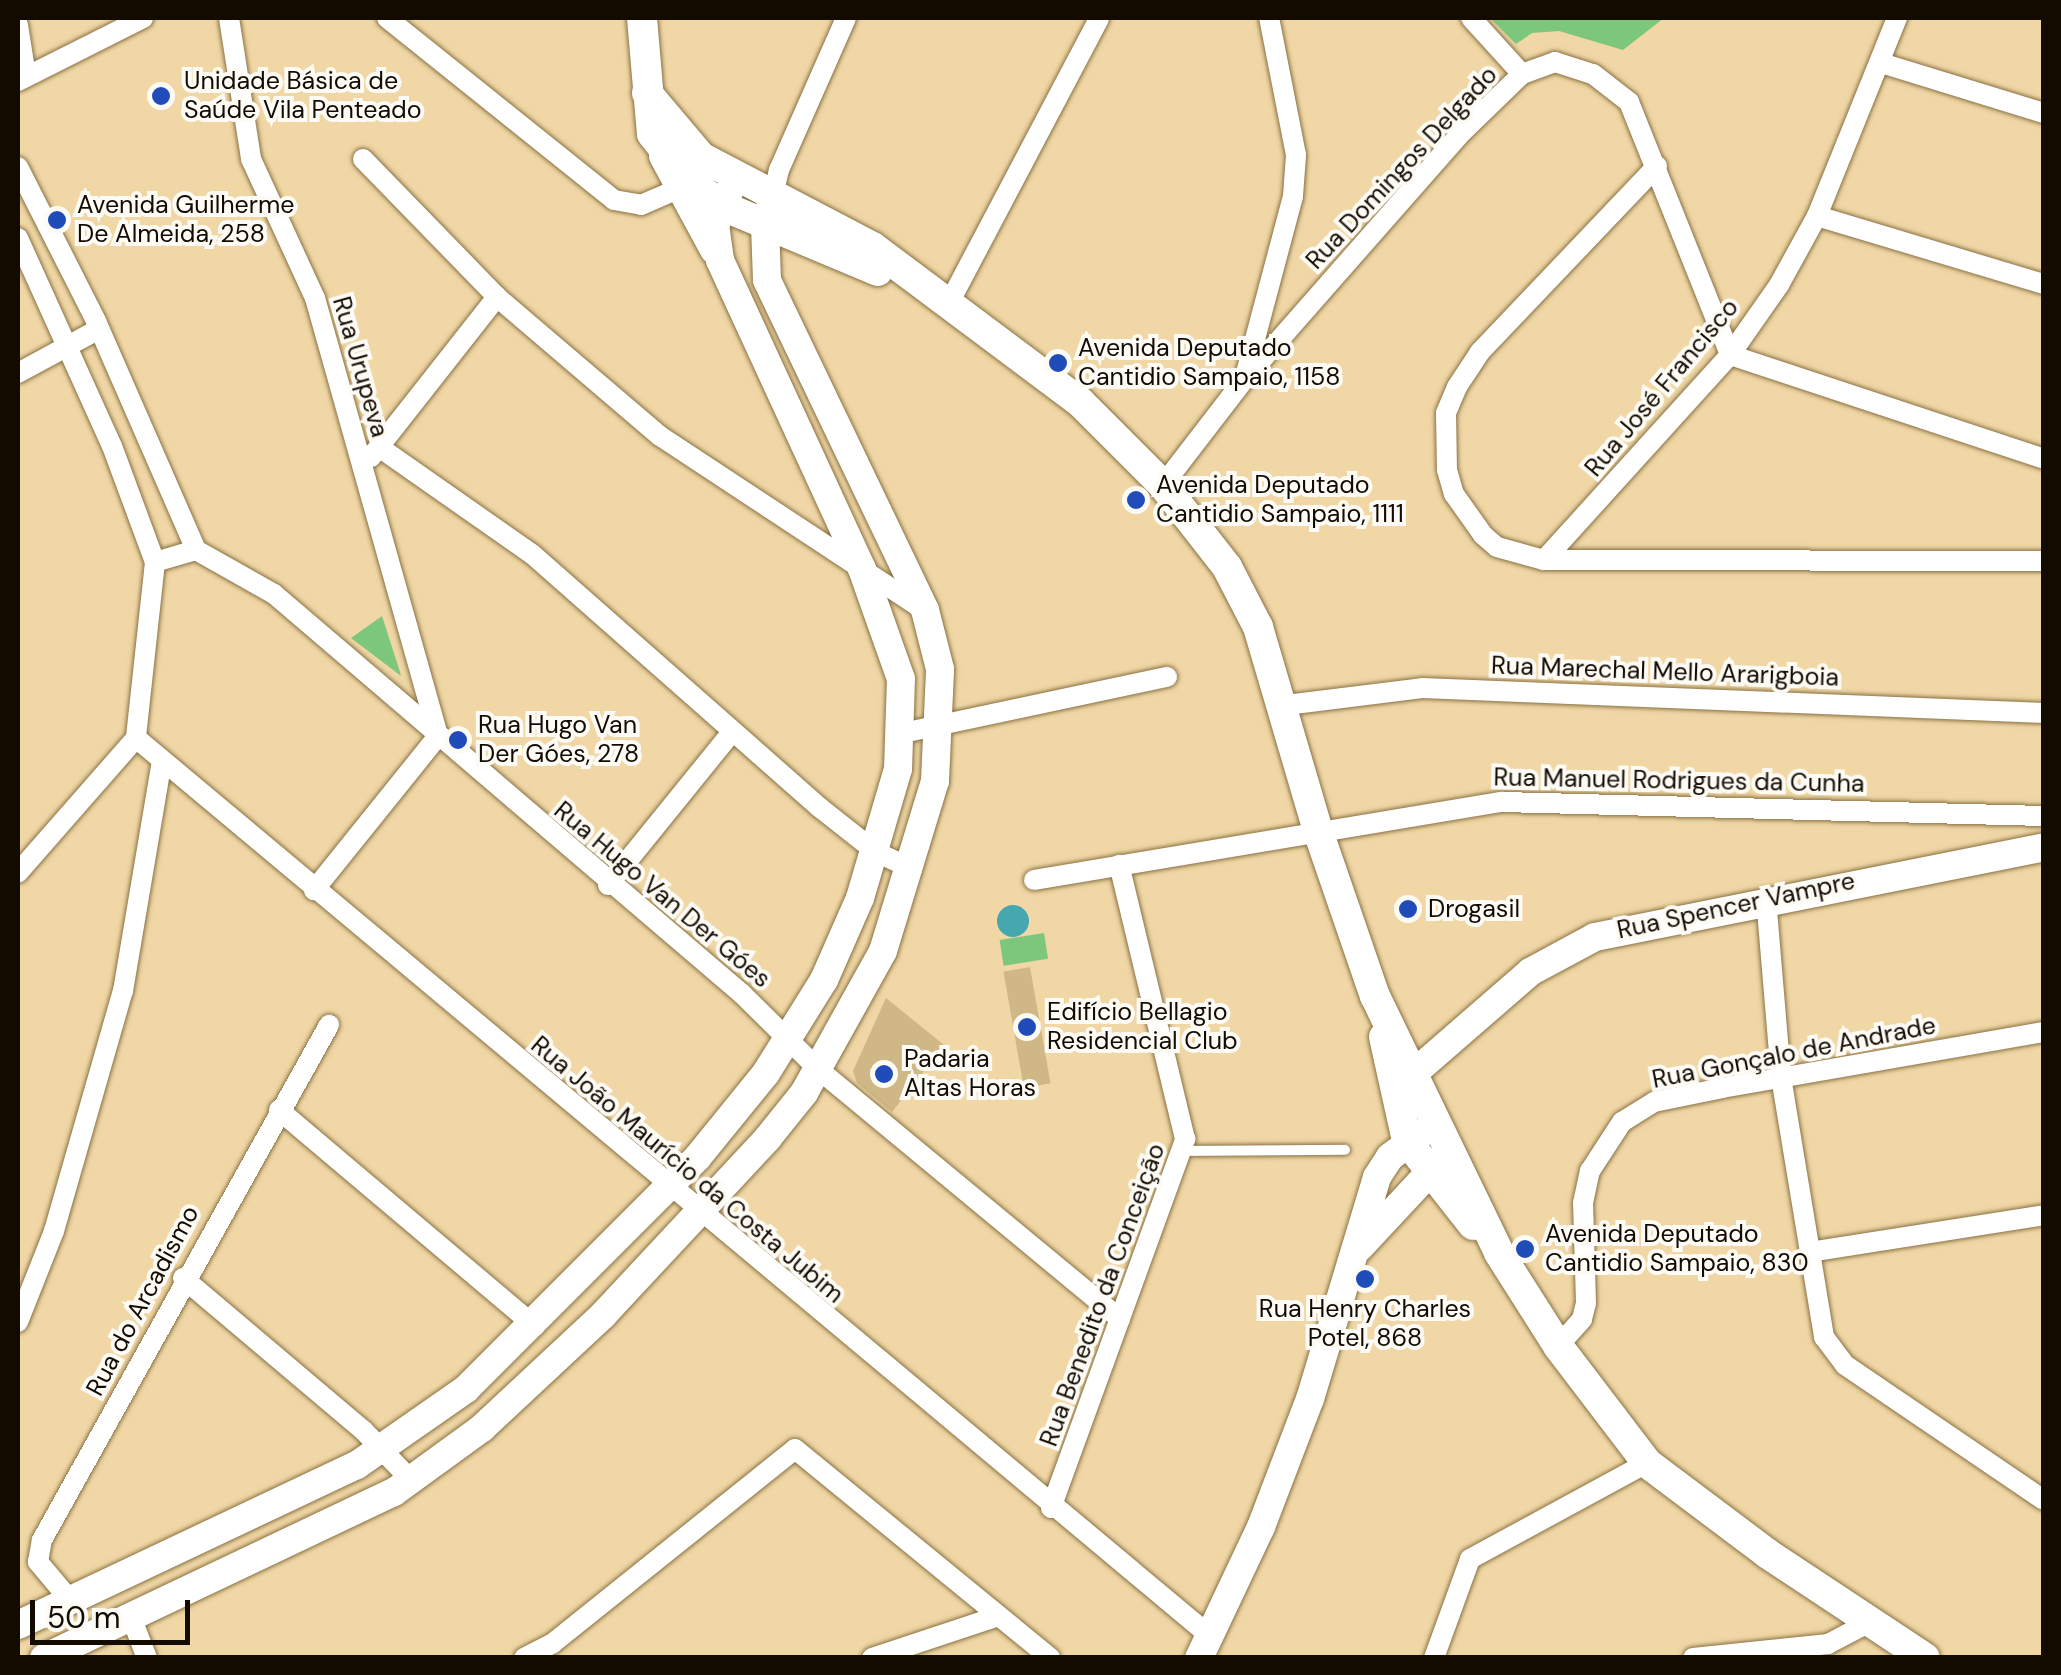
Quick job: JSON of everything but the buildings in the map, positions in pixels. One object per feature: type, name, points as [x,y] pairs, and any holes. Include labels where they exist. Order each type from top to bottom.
[{"type":"main road","points":[[18,1625],[382,1449],[466,1390],[536,1326],[670,1188],[788,1039],[848,930],[876,852],[903,733],[901,679],[862,568],[720,260],[678,189],[652,134],[642,18]]},
{"type":"main road","points":[[647,93],[727,192]]},
{"type":"main road","points":[[652,134],[727,192],[768,213],[874,248],[1080,402],[1163,485],[1246,599],[1286,705],[1317,828],[1376,996],[1408,1141],[1430,1176],[1499,1253]]},
{"type":"main road","points":[[720,260],[714,232],[727,192]]},
{"type":"main road","points":[[44,1658],[410,1480],[530,1386],[701,1214],[818,1069],[883,951],[912,868],[942,722],[940,670],[926,610],[767,280],[768,213]]},
{"type":"main road","name":"Rua Spencer Vampre","points":[[1414,1073],[1499,995],[1557,954],[1639,924],[2044,847]]},
{"type":"main road","points":[[1376,996],[1499,1253],[1558,1346],[1647,1463],[1925,1658]]},
{"type":"main road","points":[[1205,1647],[1310,1399],[1378,1177],[1408,1141],[1444,1136]]},
{"type":"main road","points":[[1353,1256],[1430,1176],[1444,1136]]},
{"type":"street","points":[[18,25],[22,79],[143,18]]},
{"type":"street","name":"Rua Urupeva","points":[[229,18],[252,159],[315,298],[438,736]]},
{"type":"street","points":[[387,18],[614,200],[641,204],[678,189]]},
{"type":"street","points":[[768,213],[778,170],[846,18]]},
{"type":"street","points":[[944,302],[1100,18]]},
{"type":"street","points":[[1244,380],[1293,196],[1296,155],[1269,18]]},
{"type":"street","points":[[1471,18],[1522,74]]},
{"type":"street","name":"Rua José Francisco","points":[[1544,560],[1730,355],[1818,216],[1897,18]]},
{"type":"street","name":"Rua Domingos Delgado","points":[[1163,485],[1244,380],[1458,136],[1522,74],[1555,62],[1616,86],[1636,114],[1730,355]]},
{"type":"street","points":[[1882,63],[2044,112]]},
{"type":"street","points":[[363,159],[496,298],[698,466],[926,610]]},
{"type":"street","points":[[1657,166],[1480,352],[1446,413],[1447,470],[1467,516],[1498,547],[1544,560],[2044,561]]},
{"type":"street","points":[[18,167],[99,329],[196,550],[155,562]]},
{"type":"street","points":[[1818,216],[2044,284]]},
{"type":"street","points":[[18,238],[112,446],[155,562],[136,738],[18,873]]},
{"type":"street","points":[[362,467],[496,298]]},
{"type":"street","points":[[18,373],[99,329]]},
{"type":"street","points":[[1730,355],[2044,458]]},
{"type":"street","points":[[378,447],[532,554],[730,732],[876,852],[912,868]]},
{"type":"street","name":"Rua Hugo Van Der Góes","points":[[196,550],[274,594],[818,1069],[1120,1319]]},
{"type":"street","points":[[903,733],[1167,676]]},
{"type":"street","name":"Rua Marechal Mello Ararigboia","points":[[1286,705],[1422,688],[2044,713]]},
{"type":"street","points":[[608,884],[730,732]]},
{"type":"street","points":[[314,890],[438,736]]},
{"type":"street","name":"Rua João Maurício da Costa Jubim","points":[[136,738],[1051,1508],[1205,1647]]},
{"type":"street","points":[[18,1322],[54,1231],[123,990],[162,760]]},
{"type":"street","name":"Rua Manuel Rodrigues da Cunha","points":[[1034,880],[1317,828],[1502,802],[2044,816]]},
{"type":"street","name":"Rua Benedito da Conceição","points":[[1051,1508],[1183,1151],[1186,1123],[1119,865]]},
{"type":"street","points":[[1766,898],[1781,1077],[1820,1321],[1835,1354],[2044,1500]]},
{"type":"street","name":"Rua do Arcadismo","points":[[70,1600],[38,1562],[42,1540],[183,1278],[329,1024]]},
{"type":"street","name":"Rua Gonçalo de Andrade","points":[[1558,1346],[1582,1319],[1586,1303],[1583,1203],[1601,1146],[1622,1122],[1654,1102],[2044,1032]]},
{"type":"street","points":[[279,1110],[536,1326]]},
{"type":"street","points":[[1808,1252],[2044,1215]]},
{"type":"street","points":[[183,1278],[382,1449],[410,1480]]},
{"type":"street","points":[[524,1658],[553,1643],[795,1449],[1050,1658]]},
{"type":"street","points":[[1434,1658],[1470,1559],[1647,1463]]},
{"type":"street","points":[[131,1616],[147,1658]]},
{"type":"street","points":[[872,1658],[996,1617]]},
{"type":"street","points":[[1694,1658],[1828,1644],[1870,1622]]},
{"type":"lane","points":[[1183,1151],[1346,1150]]},
{"type":"green space","points":[[1490,18],[1664,18],[1623,50],[1559,31],[1532,33],[1516,44]]},
{"type":"green space","points":[[382,616],[400,672],[401,676],[351,638]]},
{"type":"green space","points":[[1044,933],[1048,959],[1004,966],[1000,940]]},
{"type":"water","points":[[1013,905],[1024,910],[1029,921],[1024,932],[1013,937],[1002,932],[997,921],[1002,910]]},
{"type":"place","name":"Unidade Básica de Saúde Vila Penteado","points":[[161,96]]},
{"type":"place","name":"Avenida Guilherme De Almeida, 258","points":[[57,220]]},
{"type":"place","name":"Avenida Deputado Cantidio Sampaio, 1158","points":[[1058,363]]},
{"type":"place","name":"Avenida Deputado Cantidio Sampaio, 1111","points":[[1136,500]]},
{"type":"place","name":"Rua Hugo Van Der Góes, 278","points":[[458,740]]},
{"type":"place","name":"Drogasil","points":[[1408,909]]},
{"type":"place","name":"Edifício Bellagio Residencial Club","points":[[1027,1027]]},
{"type":"place","name":"Padaria Altas Horas","points":[[884,1074]]},
{"type":"place","name":"Avenida Deputado Cantidio Sampaio, 830","points":[[1525,1249]]},
{"type":"place","name":"Rua Henry Charles Potel, 868","points":[[1365,1279]]}]
